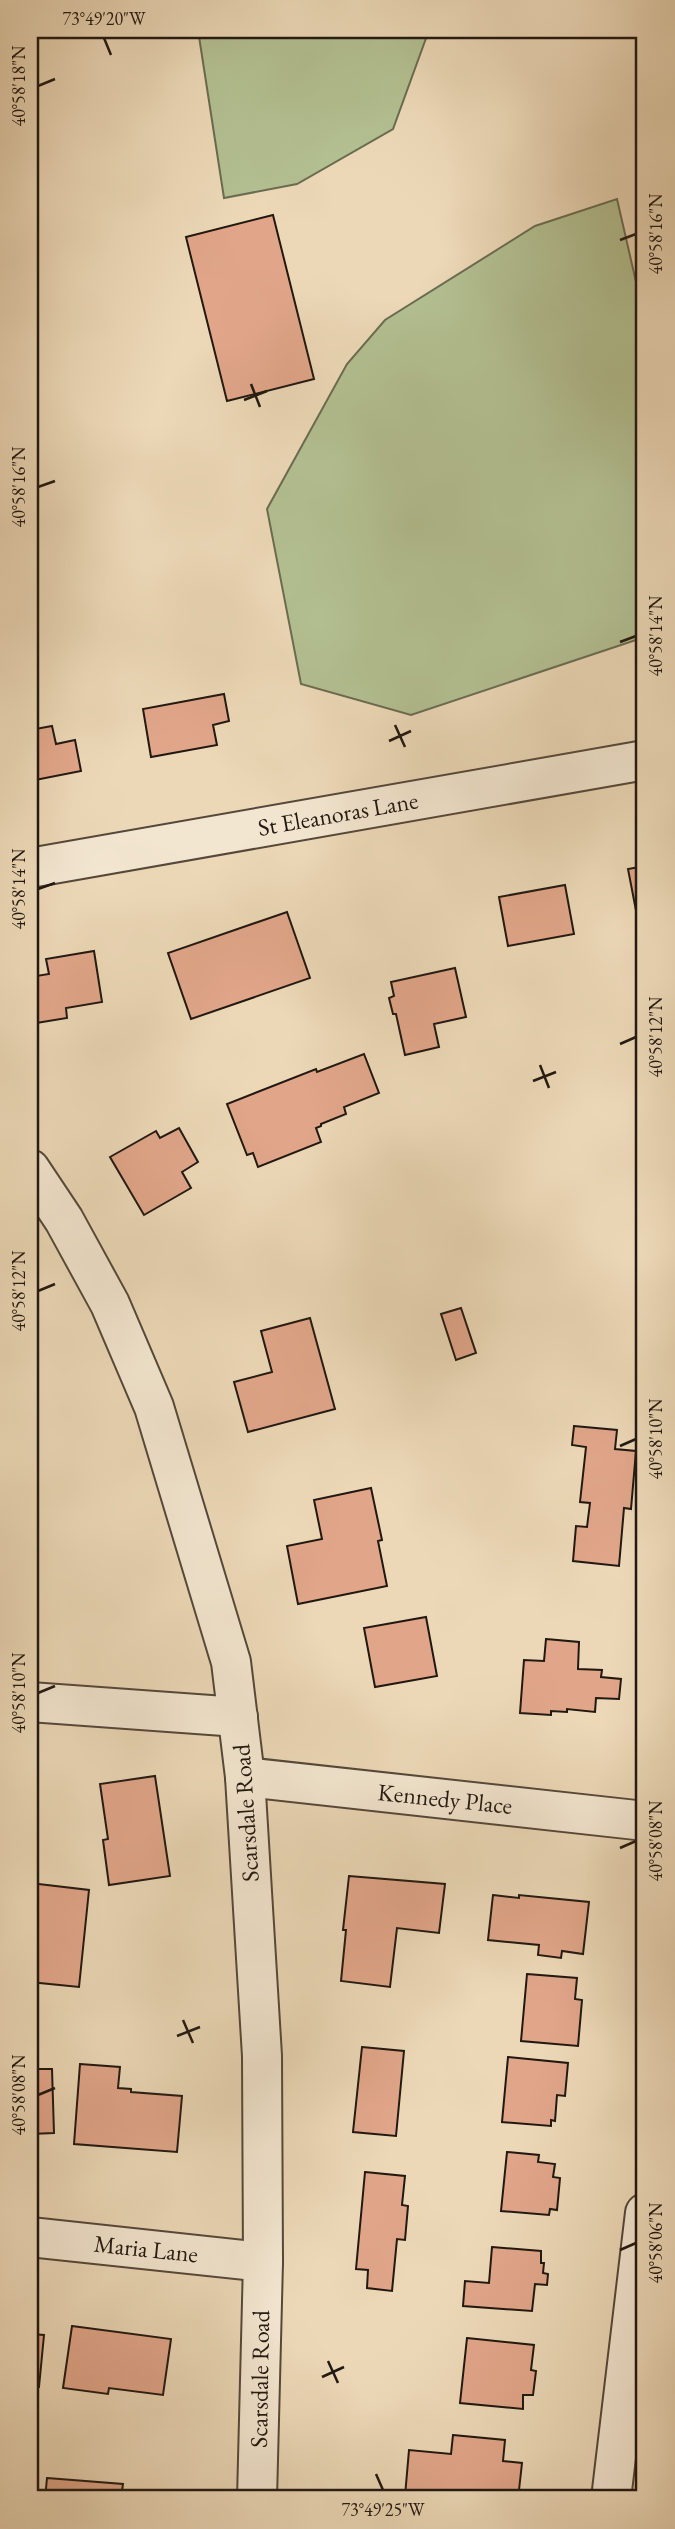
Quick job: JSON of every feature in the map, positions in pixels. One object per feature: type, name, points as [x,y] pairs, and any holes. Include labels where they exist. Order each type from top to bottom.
[{"type":"street","name":"St Eleanoras Lane","points":[[30,867],[645,760]]},
{"type":"street","name":"Scarsdale Road","points":[[30,1169],[64,1220],[110,1304],[154,1407],[231,1662],[245,1777],[262,2056],[263,2262],[257,2499]]},
{"type":"street","points":[[30,1702],[238,1717]]},
{"type":"street","name":"Kennedy Place","points":[[245,1777],[645,1821]]},
{"type":"street","points":[[611,2499],[645,2213]]},
{"type":"street","name":"Maria Lane","points":[[30,2236],[263,2262]]},
{"type":"green space","points":[[198,30],[429,30],[393,129],[297,184],[224,198]]},
{"type":"green space","points":[[617,199],[645,321],[645,637],[411,715],[301,684],[267,509],[347,364],[385,320],[535,226]]},
{"type":"building","points":[[273,215],[314,379],[227,401],[186,237]]},
{"type":"building","points":[[224,694],[229,721],[213,725],[217,745],[151,757],[143,709]]},
{"type":"building","points":[[52,726],[56,744],[75,740],[81,771],[30,781],[30,730]]},
{"type":"building","points":[[645,866],[645,920],[638,921],[628,869]]},
{"type":"building","points":[[565,885],[574,934],[508,946],[499,897]]},
{"type":"building","points":[[287,912],[310,978],[191,1019],[168,953]]},
{"type":"building","points":[[94,951],[102,1002],[66,1008],[67,1018],[30,1024],[30,977],[49,974],[46,959]]},
{"type":"building","points":[[455,968],[466,1017],[434,1024],[439,1047],[405,1055],[396,1014],[393,1014],[389,998],[394,996],[391,982]]},
{"type":"building","points":[[364,1054],[379,1093],[344,1107],[346,1114],[316,1128],[321,1142],[258,1167],[253,1153],[247,1155],[227,1104],[316,1069],[317,1072]]},
{"type":"building","points":[[179,1128],[198,1162],[182,1172],[191,1188],[144,1215],[110,1157],[156,1131],[160,1138]]},
{"type":"building","points":[[461,1308],[476,1353],[456,1360],[441,1314]]},
{"type":"building","points":[[310,1318],[335,1409],[248,1432],[234,1382],[272,1372],[261,1331]]},
{"type":"building","points":[[574,1426],[617,1430],[615,1449],[636,1451],[631,1509],[624,1508],[619,1566],[573,1561],[576,1526],[587,1527],[590,1503],[580,1502],[586,1447],[572,1445]]},
{"type":"building","points":[[371,1488],[382,1540],[378,1541],[387,1586],[298,1604],[287,1546],[322,1539],[314,1500]]},
{"type":"building","points":[[426,1617],[437,1676],[375,1687],[364,1628]]},
{"type":"building","points":[[546,1639],[579,1642],[578,1669],[602,1670],[601,1677],[621,1679],[619,1699],[596,1698],[595,1712],[567,1709],[567,1712],[551,1711],[551,1715],[520,1713],[524,1660],[544,1661]]},
{"type":"building","points":[[155,1776],[170,1876],[109,1885],[103,1840],[108,1839],[100,1784]]},
{"type":"building","points":[[349,1876],[445,1884],[439,1933],[397,1928],[390,1987],[341,1981]]},
{"type":"building","points":[[30,1883],[89,1890],[79,1987],[30,1982]]},
{"type":"building","points":[[493,1895],[589,1902],[583,1954],[562,1951],[561,1958],[538,1955],[539,1945],[488,1940]]},
{"type":"building","points":[[527,1974],[577,1978],[575,1999],[582,2000],[578,2046],[521,2041]]},
{"type":"building","points":[[362,2047],[404,2051],[396,2136],[353,2132]]},
{"type":"building","points":[[508,2057],[568,2063],[565,2096],[557,2095],[555,2121],[551,2120],[551,2126],[502,2122]]},
{"type":"building","points":[[80,2064],[120,2067],[118,2088],[131,2089],[131,2092],[182,2096],[177,2152],[74,2144]]},
{"type":"building","points":[[30,2069],[52,2069],[54,2133],[30,2134]]},
{"type":"building","points":[[507,2152],[539,2155],[538,2162],[555,2164],[553,2177],[560,2178],[557,2210],[550,2209],[549,2215],[501,2211]]},
{"type":"building","points":[[365,2172],[405,2176],[402,2205],[408,2206],[405,2240],[397,2239],[392,2291],[367,2288],[368,2270],[356,2269]]},
{"type":"building","points":[[492,2247],[541,2251],[543,2273],[548,2274],[547,2285],[535,2284],[532,2311],[463,2306],[465,2281],[489,2283]]},
{"type":"building","points":[[72,2326],[171,2339],[163,2395],[109,2388],[108,2394],[63,2388]]},
{"type":"building","points":[[30,2334],[44,2335],[39,2387],[30,2386]]},
{"type":"building","points":[[467,2338],[534,2345],[531,2370],[536,2371],[533,2395],[523,2395],[523,2409],[460,2403]]},
{"type":"building","points":[[453,2435],[505,2440],[503,2461],[522,2463],[518,2499],[435,2499],[405,2496],[409,2450],[451,2454]]},
{"type":"building","points":[[47,2478],[123,2484],[121,2499],[45,2499]]}]
